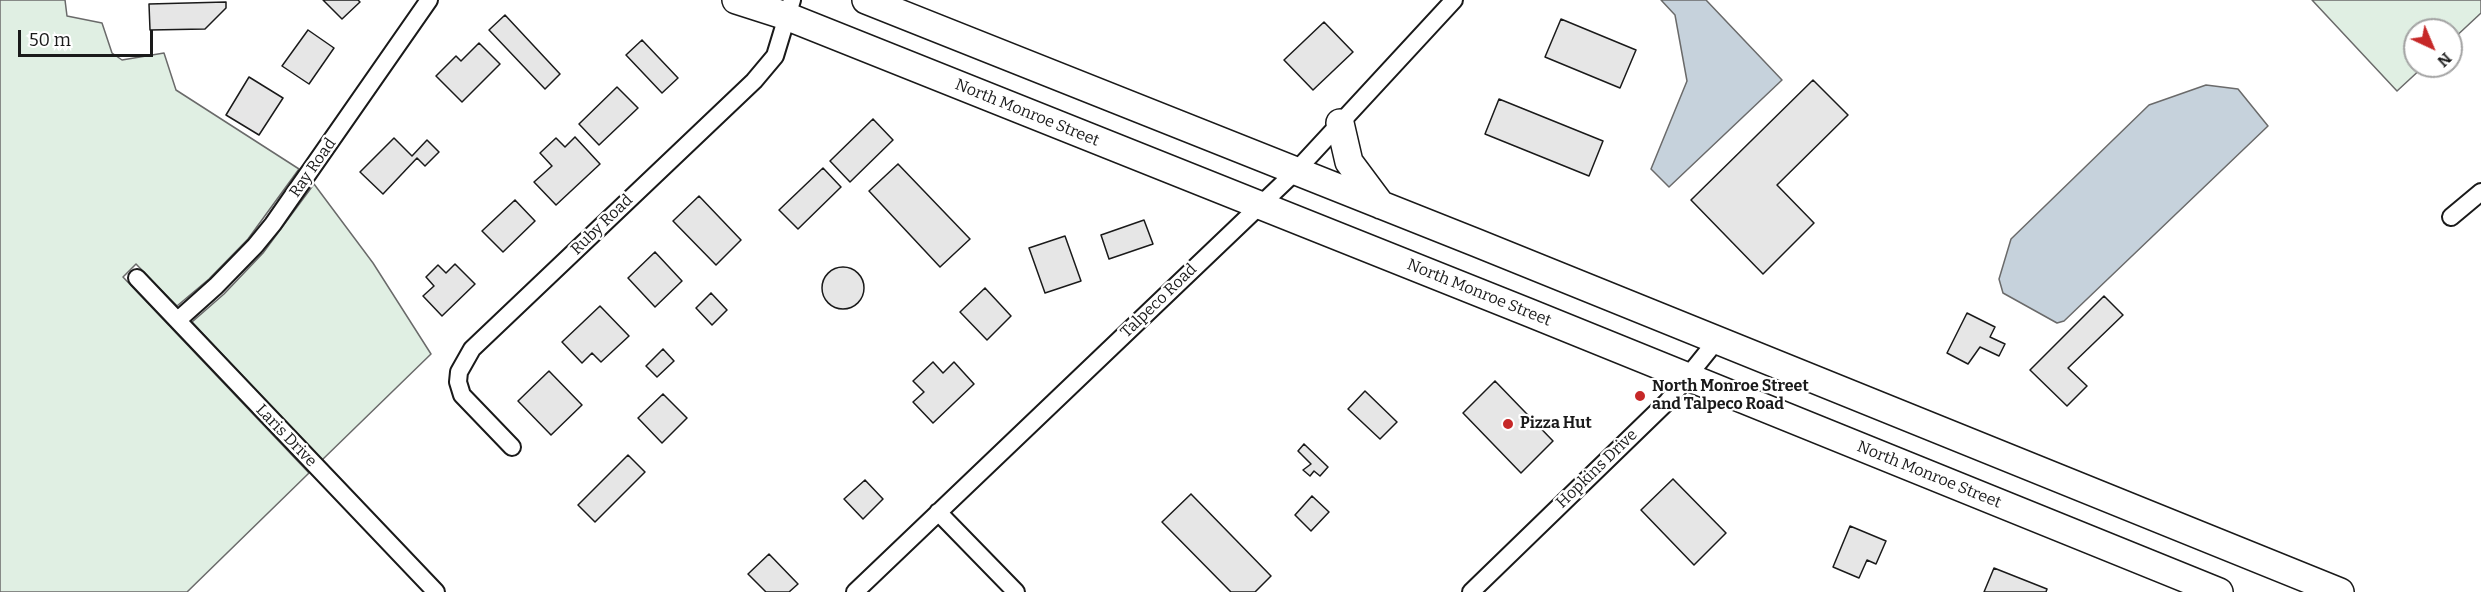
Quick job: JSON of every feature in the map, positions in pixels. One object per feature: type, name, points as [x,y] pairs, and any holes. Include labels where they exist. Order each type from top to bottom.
[{"type":"highway","name":"North Monroe Street","points":[[736,0],[789,8],[1258,206],[2218,592]]},
{"type":"highway","points":[[866,0],[2340,592]]},
{"type":"highway","points":[[1340,123],[1349,162],[1382,206]]},
{"type":"highway","points":[[1890,460],[1906,417]]},
{"type":"street","name":"Ray Road","points":[[178,320],[216,286],[273,224],[429,0]]},
{"type":"street","name":"Talpeco Road","points":[[855,592],[1295,172],[1454,0]]},
{"type":"street","name":"Ruby Road","points":[[512,447],[462,395],[458,382],[459,372],[472,349],[754,81],[775,56],[789,8]]},
{"type":"street","points":[[2451,217],[2481,192]]},
{"type":"street","name":"Laris Drive","points":[[137,278],[435,592]]},
{"type":"street","name":"Hopkins Drive","points":[[1471,592],[1667,402],[1717,340]]},
{"type":"street","points":[[938,512],[1016,592]]},
{"type":"green space","points":[[0,0],[65,0],[67,16],[102,23],[112,53],[122,60],[164,53],[176,90],[299,169],[248,239],[209,279],[177,306],[136,264],[123,277],[309,473],[187,592],[0,592]]},
{"type":"green space","points":[[2312,0],[2481,0],[2481,13],[2463,30],[2463,18],[2403,18],[2403,78],[2411,78],[2397,91]]},
{"type":"green space","points":[[314,184],[373,263],[431,354],[322,460],[192,322],[224,294],[263,253]]},
{"type":"shaded area","points":[[1661,0],[1706,0],[1782,80],[1669,187],[1651,169],[1687,81],[1675,15]]},
{"type":"shaded area","points":[[2206,85],[2238,89],[2268,126],[2064,321],[2057,323],[2003,293],[1999,279],[2011,239],[2149,105]]},
{"type":"building","points":[[323,0],[358,0],[360,2],[342,19]]},
{"type":"building","points":[[226,2],[226,8],[205,29],[150,30],[149,4]]},
{"type":"building","points":[[505,15],[560,74],[545,89],[489,30]]},
{"type":"building","points":[[1561,19],[1636,50],[1620,88],[1545,57]]},
{"type":"building","points":[[1324,22],[1353,52],[1313,90],[1284,60]]},
{"type":"building","points":[[308,30],[334,48],[309,84],[282,66]]},
{"type":"building","points":[[642,40],[678,78],[662,93],[626,55]]},
{"type":"building","points":[[479,43],[500,64],[462,102],[436,76],[456,56],[461,61]]},
{"type":"building","points":[[249,77],[283,98],[259,135],[226,115]]},
{"type":"building","points":[[1813,80],[1848,115],[1777,185],[1814,223],[1763,274],[1691,200]]},
{"type":"building","points":[[617,87],[638,108],[599,145],[579,124]]},
{"type":"building","points":[[1499,99],[1603,141],[1589,176],[1485,134]]},
{"type":"building","points":[[873,119],[893,140],[850,182],[830,161]]},
{"type":"building","points":[[575,137],[600,164],[556,205],[534,182],[552,166],[540,153],[556,138],[565,147]]},
{"type":"building","points":[[394,138],[412,156],[427,140],[439,152],[425,166],[417,158],[383,194],[360,172]]},
{"type":"building","points":[[898,164],[970,239],[940,267],[869,191]]},
{"type":"building","points":[[823,168],[841,187],[798,229],[779,210]]},
{"type":"building","points":[[699,196],[741,240],[716,265],[673,221]]},
{"type":"building","points":[[515,200],[535,221],[503,252],[482,231]]},
{"type":"building","points":[[1144,220],[1153,244],[1109,259],[1101,235]]},
{"type":"building","points":[[1065,236],[1081,281],[1045,293],[1029,248]]},
{"type":"building","points":[[655,252],[682,281],[655,307],[628,278]]},
{"type":"building","points":[[455,264],[475,284],[442,316],[423,296],[434,286],[426,277],[438,265],[446,273]]},
{"type":"building","points":[[843,267],[858,273],[864,288],[858,303],[843,309],[828,303],[822,288],[828,273]]},
{"type":"building","points":[[985,288],[1011,316],[987,340],[960,312]]},
{"type":"building","points":[[711,293],[727,310],[712,325],[696,308]]},
{"type":"building","points":[[2104,296],[2123,315],[2068,368],[2087,386],[2067,406],[2030,370]]},
{"type":"building","points":[[600,306],[629,336],[601,362],[592,353],[582,363],[562,342]]},
{"type":"building","points":[[1967,313],[1995,327],[1990,337],[2005,344],[1999,356],[1980,347],[1968,364],[1947,353]]},
{"type":"building","points":[[663,349],[674,361],[657,377],[646,366]]},
{"type":"building","points":[[933,362],[943,373],[954,362],[974,384],[933,423],[913,402],[924,392],[913,381]]},
{"type":"building","points":[[549,371],[582,405],[551,435],[518,401]]},
{"type":"building","points":[[1495,381],[1553,441],[1521,473],[1463,413]]},
{"type":"building","points":[[1365,391],[1397,422],[1380,439],[1348,409]]},
{"type":"building","points":[[663,394],[687,418],[662,443],[638,418]]},
{"type":"building","points":[[1304,444],[1328,467],[1320,476],[1314,471],[1310,476],[1303,470],[1311,464],[1298,451]]},
{"type":"building","points":[[628,455],[645,472],[595,522],[578,505]]},
{"type":"building","points":[[1673,479],[1726,533],[1694,565],[1641,510]]},
{"type":"building","points":[[865,480],[883,499],[863,519],[844,499]]},
{"type":"building","points":[[1191,494],[1271,576],[1255,592],[1231,592],[1162,522]]},
{"type":"building","points":[[1312,496],[1329,512],[1311,531],[1295,515]]},
{"type":"building","points":[[1850,526],[1886,541],[1876,564],[1867,560],[1859,578],[1833,567]]},
{"type":"building","points":[[769,554],[798,584],[789,592],[766,592],[748,574]]},
{"type":"building","points":[[1994,568],[2047,589],[2046,592],[1984,592]]},
{"type":"place","name":"North Monroe Street and Talpeco Road","points":[[1640,396]]},
{"type":"place","name":"Pizza Hut","points":[[1508,424]]}]
